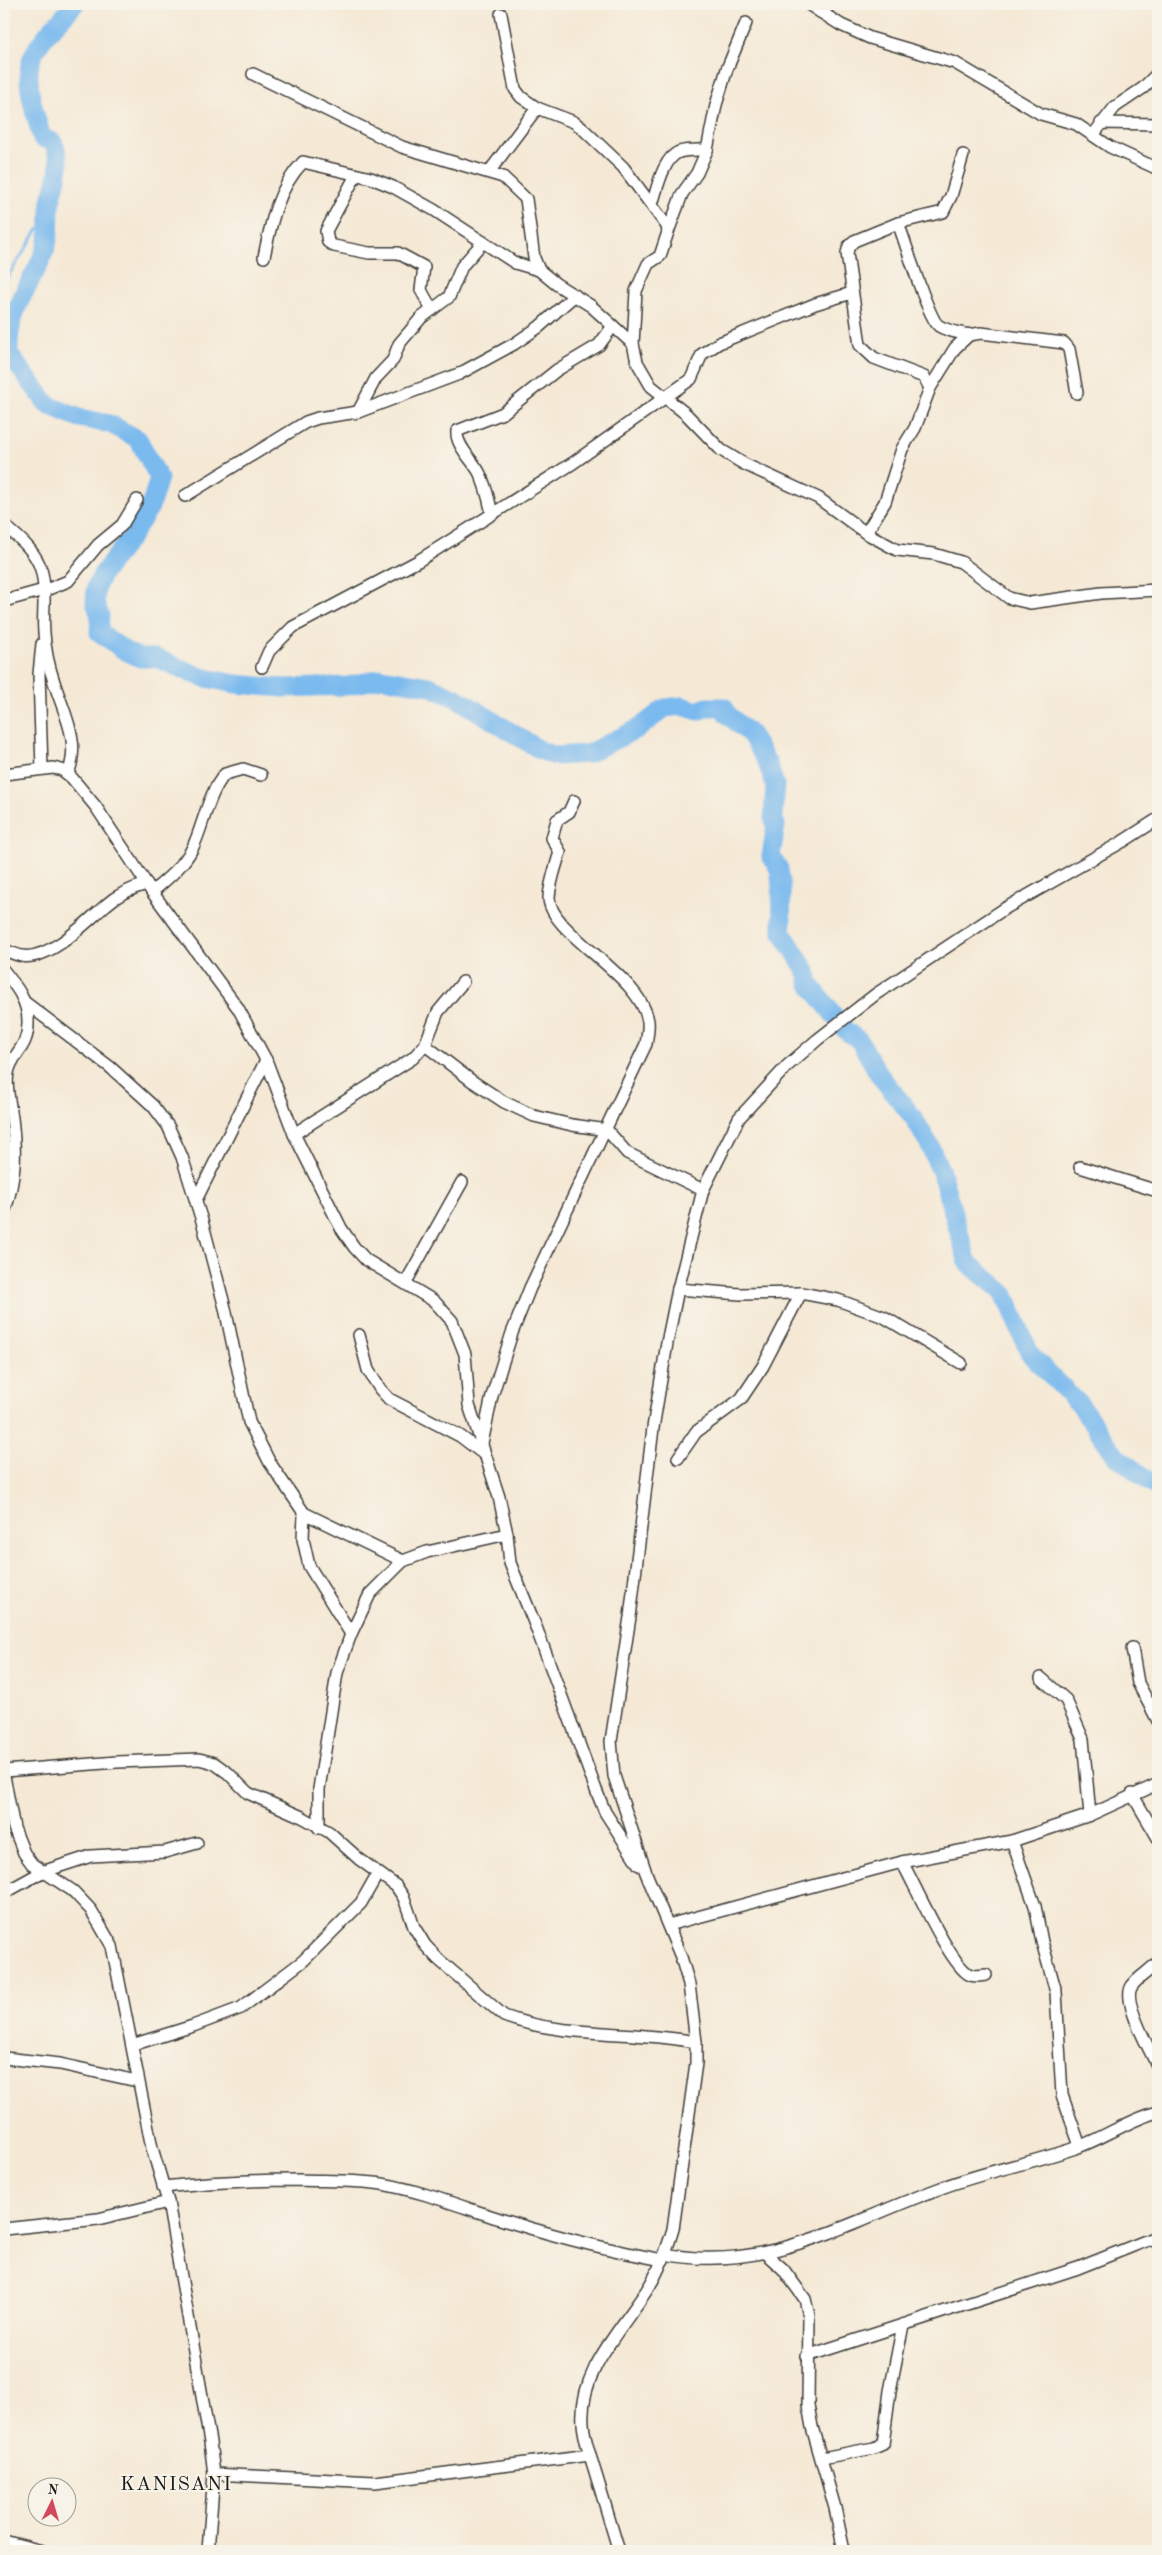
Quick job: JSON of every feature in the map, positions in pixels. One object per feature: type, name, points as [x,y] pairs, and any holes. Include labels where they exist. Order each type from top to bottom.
[{"type":"street","points":[[808,4],[870,38],[955,63],[1041,114],[1076,124],[1127,156],[1158,169]]},
{"type":"street","points":[[820,12],[831,4]]},
{"type":"street","points":[[501,14],[515,89],[520,98],[537,108],[574,122],[583,129],[623,167],[652,204],[667,226],[668,232]]},
{"type":"street","points":[[746,23],[727,69],[707,150],[697,173],[682,194],[660,256],[648,264],[636,291],[633,344],[643,374],[651,386],[667,397],[721,450],[744,464],[818,498],[866,533],[897,550],[934,554],[962,562],[1009,598],[1030,603],[1101,593],[1158,590]]},
{"type":"street","points":[[1093,135],[1115,108],[1143,88],[1158,73]]},
{"type":"street","points":[[253,74],[402,147],[464,167],[489,172],[502,178],[526,199],[534,258],[539,270]]},
{"type":"street","points":[[489,172],[537,108]]},
{"type":"street","points":[[1101,123],[1158,124]]},
{"type":"street","points":[[652,204],[665,170],[674,154],[707,150]]},
{"type":"street","points":[[930,388],[924,377],[874,358],[865,352],[860,345],[847,253],[849,246],[854,241],[898,223],[943,212],[952,196],[963,155]]},
{"type":"street","points":[[264,257],[271,224],[282,190],[303,162],[356,174],[393,187],[434,210],[515,263],[539,270],[591,306],[633,344]]},
{"type":"street","points":[[356,174],[326,232],[328,242],[334,246],[369,253],[398,252],[404,258],[421,263],[424,267],[421,290],[432,310]]},
{"type":"street","points":[[898,223],[922,291],[936,323],[941,328],[968,335],[981,333],[1064,343],[1069,349],[1077,392]]},
{"type":"street","points":[[358,412],[376,378],[393,360],[399,344],[421,318],[453,292],[462,266],[483,242]]},
{"type":"street","points":[[262,668],[269,651],[293,627],[418,561],[573,463],[691,379],[702,354],[719,343],[815,304],[852,293]]},
{"type":"street","points":[[185,496],[306,422],[318,418],[358,412],[476,366],[539,327],[575,295]]},
{"type":"street","points":[[492,514],[479,472],[462,446],[457,435],[458,431],[503,413],[557,370],[599,345],[612,326]]},
{"type":"street","points":[[866,533],[886,502],[902,449],[915,428],[930,388],[955,348],[968,335]]},
{"type":"street","points":[[4,601],[60,585],[75,574],[98,545],[122,525],[137,500]]},
{"type":"street","points":[[4,525],[35,556],[43,579],[44,634],[50,671],[64,707],[73,740],[74,758],[68,774]]},
{"type":"street","points":[[42,769],[39,674],[44,634]]},
{"type":"street","points":[[4,774],[58,769],[68,774],[96,808],[150,888],[238,1008],[266,1060],[294,1134],[341,1228],[354,1247],[366,1260],[406,1282],[434,1301],[452,1321],[465,1354],[470,1405],[499,1497],[507,1534],[510,1563],[534,1620],[596,1790],[619,1835],[646,1873]]},
{"type":"street","points":[[4,950],[23,957],[42,953],[80,930],[107,904],[130,889],[150,888],[182,863],[192,849],[214,793],[225,774],[243,770],[261,775]]},
{"type":"street","points":[[482,1444],[492,1396],[512,1333],[530,1288],[607,1130],[646,1044],[648,1021],[644,1009],[623,980],[565,927],[552,910],[549,898],[560,852],[552,838],[557,820],[569,812],[574,801]]},
{"type":"street","points":[[619,2551],[590,2455],[583,2423],[588,2381],[596,2363],[650,2285],[664,2257],[673,2229],[696,2063],[696,2042],[689,1984],[668,1925],[646,1873],[614,1776],[611,1741],[630,1617],[653,1428],[678,1289],[703,1190],[740,1118],[787,1066],[817,1040],[876,994],[1004,909],[1158,819]]},
{"type":"street","points":[[4,970],[26,1003],[104,1062],[159,1113],[168,1126],[182,1157],[196,1200],[225,1308],[249,1422],[270,1463],[304,1513],[403,1561]]},
{"type":"street","points":[[294,1134],[396,1071],[413,1058],[425,1045],[438,1012],[463,982]]},
{"type":"street","points":[[4,1212],[15,1168],[15,1146],[8,1089],[8,1070],[25,1045],[28,1021],[26,1003]]},
{"type":"street","points":[[425,1045],[478,1085],[527,1113],[551,1121],[607,1130],[627,1153],[703,1190]]},
{"type":"street","points":[[196,1200],[224,1140],[259,1078],[266,1060]]},
{"type":"street","points":[[1080,1167],[1127,1183],[1154,1190],[1158,1188]]},
{"type":"street","points":[[406,1282],[462,1182]]},
{"type":"street","points":[[678,1289],[740,1294],[801,1293],[838,1300],[884,1317],[961,1363]]},
{"type":"street","points":[[678,1458],[696,1432],[741,1399],[763,1366],[801,1293]]},
{"type":"street","points":[[359,1335],[368,1370],[384,1394],[460,1436],[486,1456]]},
{"type":"street","points":[[304,1513],[304,1540],[310,1566],[351,1634]]},
{"type":"street","points":[[319,1828],[319,1789],[337,1672],[351,1634],[370,1594],[403,1561],[427,1552],[507,1534]]},
{"type":"street","points":[[1132,1648],[1138,1683],[1158,1721]]},
{"type":"street","points":[[1041,1678],[1066,1700],[1083,1739],[1090,1814]]},
{"type":"street","points":[[4,1771],[108,1762],[204,1760],[214,1763],[228,1772],[248,1793],[302,1817],[342,1841],[378,1873],[396,1886],[401,1892],[414,1926],[431,1952],[504,2016],[559,2028],[675,2038],[696,2042]]},
{"type":"street","points":[[4,1776],[6,1802],[24,1853],[42,1872],[73,1891],[91,1910],[104,1929],[112,1946],[138,2081],[168,2202],[210,2442],[214,2474],[208,2551]]},
{"type":"street","points":[[668,1925],[902,1862],[1012,1840],[1090,1814],[1158,1784]]},
{"type":"street","points":[[1132,1794],[1158,1838]]},
{"type":"street","points":[[1012,1840],[1035,1906],[1042,1942],[1056,1992],[1062,2095],[1080,2146]]},
{"type":"street","points":[[4,1893],[42,1872],[91,1856],[165,1852],[197,1843]]},
{"type":"street","points":[[902,1862],[950,1951],[969,1975],[986,1976]]},
{"type":"street","points":[[132,2045],[193,2026],[241,2008],[303,1961],[361,1903],[378,1873]]},
{"type":"street","points":[[1158,1962],[1132,1986],[1129,1996],[1138,2023],[1158,2067]]},
{"type":"street","points":[[4,2058],[60,2064],[138,2081]]},
{"type":"street","points":[[163,2187],[208,2182],[264,2180],[338,2180],[380,2184],[427,2194],[522,2226],[631,2254],[708,2260],[766,2254],[864,2219],[968,2178],[1080,2146],[1129,2122],[1158,2112]]},
{"type":"street","points":[[4,2229],[98,2219],[168,2202]]},
{"type":"street","points":[[807,2356],[1078,2268],[1158,2236]]},
{"type":"street","points":[[766,2254],[783,2269],[805,2299],[809,2316],[807,2356],[808,2405],[844,2551]]},
{"type":"street","points":[[822,2458],[874,2448],[883,2444],[890,2391],[903,2325]]},
{"type":"street","points":[[214,2474],[375,2482],[590,2455]]},
{"type":"street","points":[[4,2541],[42,2551]]},
{"type":"waterway","points":[[75,4],[40,43],[32,58],[30,67],[31,98],[42,138],[53,142],[59,165],[51,201],[48,241],[16,309],[9,337],[9,354],[48,405],[79,418],[110,424],[138,439],[159,478],[150,507],[131,537],[103,573],[96,587],[95,602],[100,616],[99,632],[125,651],[140,658],[156,658],[201,677],[235,684],[284,688],[348,686],[382,678],[429,686],[458,699],[540,750],[555,756],[587,754],[639,728],[665,708],[682,706],[698,711],[707,707],[724,707],[727,714],[751,735],[767,762],[775,785],[773,818],[776,825],[771,856],[779,869],[782,932],[807,972],[809,983],[846,1031],[859,1040],[880,1076],[913,1117],[929,1144],[941,1172],[968,1263],[1004,1293],[1030,1354],[1080,1405],[1116,1456],[1158,1488]]},
{"type":"waterway","points":[[4,283],[38,229]]},
{"type":"district","name":"KANISANI","points":[[176,2485]]}]
